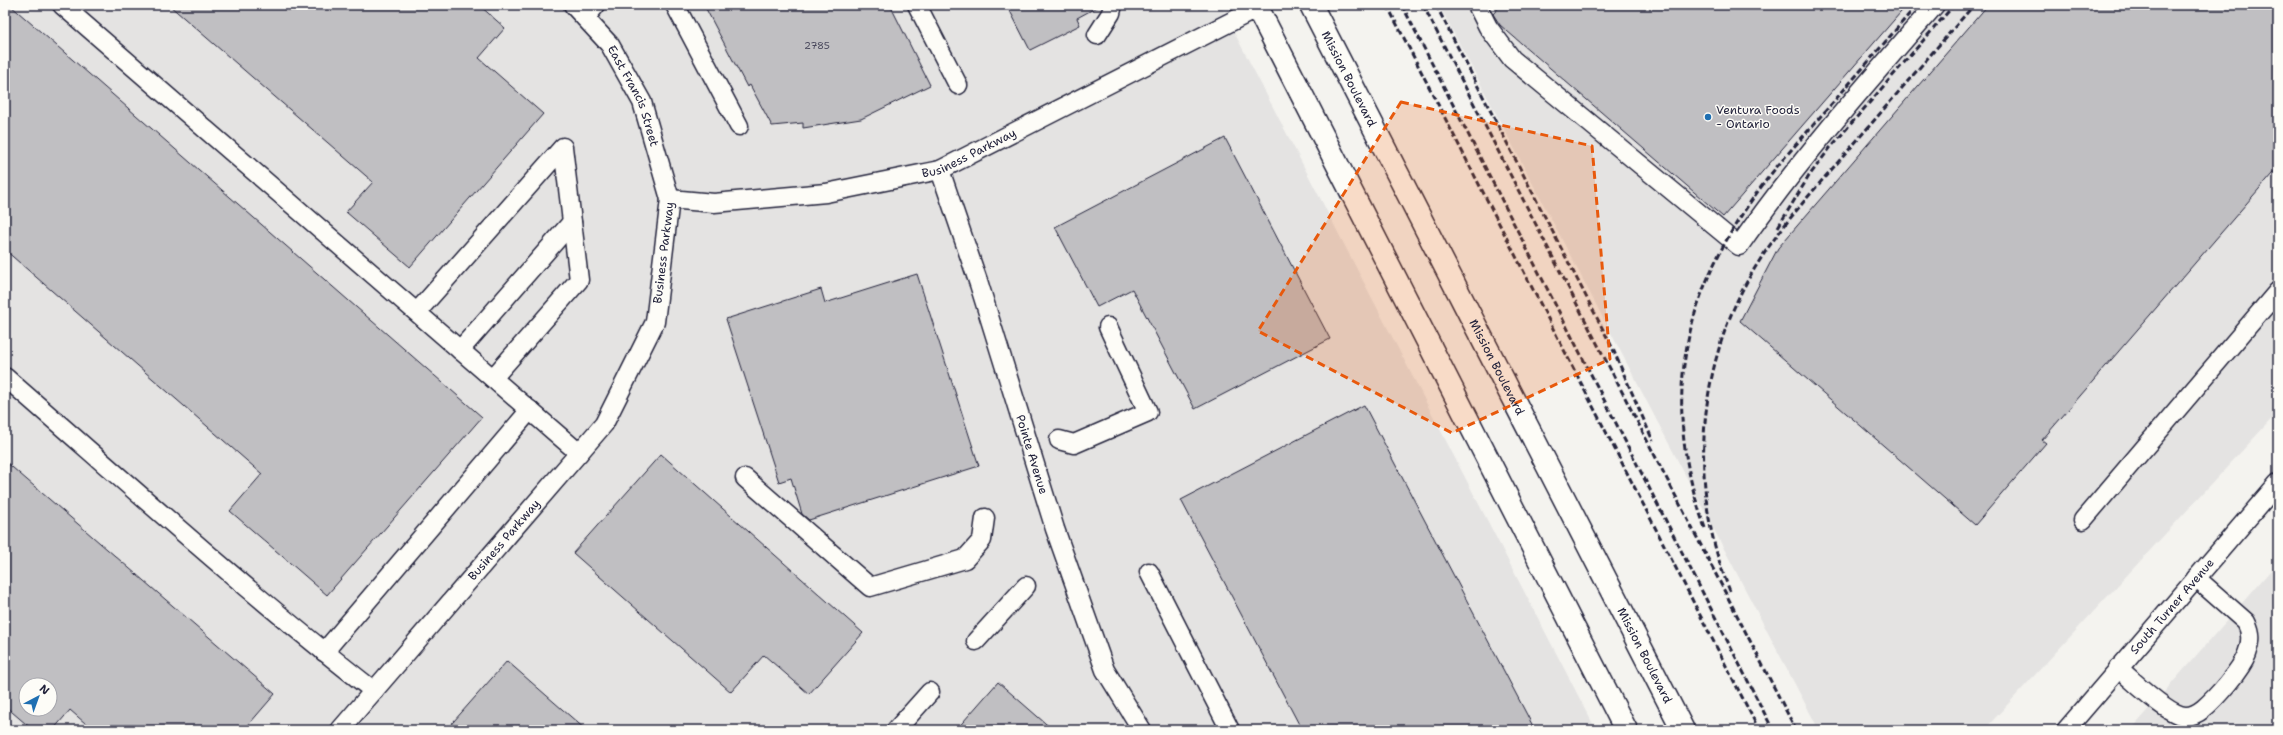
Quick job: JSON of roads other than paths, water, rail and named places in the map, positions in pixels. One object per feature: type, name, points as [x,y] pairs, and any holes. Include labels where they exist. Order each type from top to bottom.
[{"type":"main road","name":"Mission Boulevard","points":[[1311,5],[1683,730]]},
{"type":"main road","points":[[1257,6],[1626,730]]},
{"type":"street","points":[[62,5],[579,453]]},
{"type":"street","points":[[675,5],[739,126]]},
{"type":"street","points":[[917,5],[958,85]]},
{"type":"street","points":[[1097,36],[1111,13],[1113,5]]},
{"type":"street","points":[[1477,5],[1488,27],[1512,59],[1739,246],[1776,194],[1862,88],[1934,5]]},
{"type":"street","name":"Business Parkway","points":[[340,730],[604,424],[655,322],[670,199],[714,203],[826,193],[940,170],[1257,6]]},
{"type":"street","name":"East Francis Street","points":[[585,9],[610,45],[642,102],[670,199]]},
{"type":"street","points":[[417,312],[563,148],[579,280],[493,378]]},
{"type":"street","name":"Pointe Avenue","points":[[940,170],[979,284],[1055,530],[1105,670],[1142,730]]},
{"type":"street","points":[[460,350],[572,222]]},
{"type":"street","points":[[2083,520],[2278,291]]},
{"type":"street","points":[[1059,440],[1074,444],[1148,412],[1108,327]]},
{"type":"street","points":[[5,377],[324,652],[374,691]]},
{"type":"street","points":[[324,652],[530,410]]},
{"type":"street","points":[[745,478],[870,587],[965,559],[982,540],[985,518]]},
{"type":"street","name":"South Turner Avenue","points":[[2066,730],[2278,483]]},
{"type":"street","points":[[1150,572],[1230,730]]},
{"type":"street","points":[[2118,668],[2167,708],[2184,716],[2194,715],[2202,710],[2234,674],[2246,656],[2250,642],[2251,630],[2241,617],[2196,578]]},
{"type":"street","points":[[976,641],[1026,586]]},
{"type":"street","points":[[896,730],[930,692]]},
{"type":"railway","points":[[1387,5],[1759,730]]},
{"type":"railway","points":[[1402,5],[1773,730]]},
{"type":"railway","points":[[1423,5],[1796,730]]},
{"type":"railway","points":[[1436,5],[1612,347],[1653,441]]},
{"type":"railway","points":[[1705,528],[1691,479],[1683,432],[1682,386],[1688,342],[1700,299],[1718,257],[1742,215],[1771,174],[1917,5]]},
{"type":"railway","points":[[1778,227],[1809,176],[1830,148],[1954,5]]},
{"type":"railway","points":[[1730,591],[1717,553],[1708,514],[1704,473],[1704,433],[1709,392],[1718,352],[1731,314],[1759,261],[1782,228],[1807,197],[1974,5]]},
{"type":"place","name":"Ventura Foods - Ontario","points":[[1708,117]]}]
